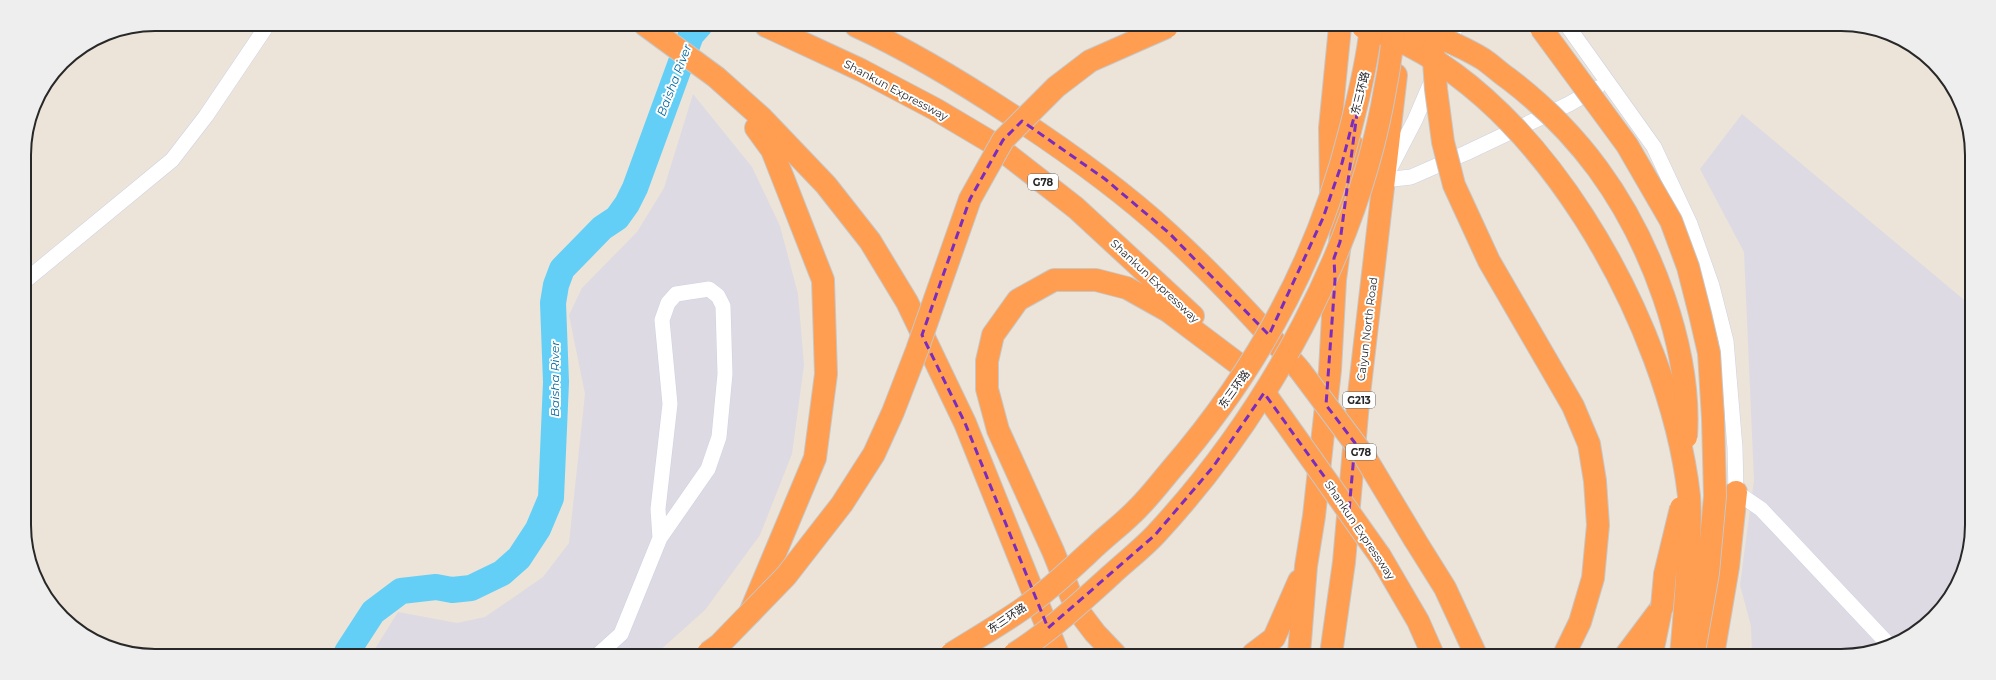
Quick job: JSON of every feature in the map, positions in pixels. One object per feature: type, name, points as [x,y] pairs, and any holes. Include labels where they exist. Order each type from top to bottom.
[{"type":"highway","points":[[653,31],[726,86],[762,118],[826,185],[870,241],[907,302],[965,423],[1056,649]]},
{"type":"highway","name":"Shankun Expressway","points":[[778,31],[861,70],[935,109],[994,144],[1076,208],[1236,356],[1268,398],[1380,556],[1418,621],[1430,649]]},
{"type":"highway","name":"G78","points":[[867,31],[961,82],[1055,143],[1105,179],[1169,233],[1251,315],[1299,369],[1365,457],[1445,588],[1473,649]]},
{"type":"highway","points":[[714,649],[749,615],[791,570],[842,504],[874,454],[894,412],[970,199],[1003,140],[1056,87],[1090,61],[1157,31]]},
{"type":"highway","points":[[1336,280],[1331,209],[1330,128],[1340,31]]},
{"type":"highway","name":"G213","points":[[1298,649],[1306,566],[1314,516],[1330,370],[1336,280],[1360,90],[1364,31]]},
{"type":"highway","name":"东三环路","points":[[959,649],[1015,614],[1069,571],[1140,507],[1196,442],[1248,370],[1278,320],[1323,218],[1342,163],[1367,61],[1371,31]]},
{"type":"highway","points":[[1377,31],[1387,34],[1448,68],[1498,110],[1551,169],[1602,245],[1645,331],[1667,393],[1682,454],[1689,497],[1690,534],[1681,649]]},
{"type":"highway","name":"东三环路","points":[[1022,649],[1082,601],[1155,535],[1213,467],[1264,393],[1295,340],[1320,289],[1350,217],[1369,156],[1386,85],[1393,31]]},
{"type":"highway","name":"Caiyun North Road","points":[[1332,649],[1337,620],[1358,403],[1402,31]]},
{"type":"highway","points":[[1424,31],[1483,59],[1527,93],[1563,126],[1598,169],[1623,210],[1648,256],[1668,307],[1682,365],[1687,415],[1682,502],[1665,574],[1662,606],[1653,649]]},
{"type":"highway","points":[[1432,31],[1438,104],[1444,142],[1454,185],[1489,261],[1573,406],[1589,444],[1595,481],[1598,525],[1593,578],[1580,622],[1567,649]]},
{"type":"highway","points":[[1543,31],[1627,145],[1667,214],[1688,267],[1700,314],[1709,352],[1713,418],[1715,496],[1708,573],[1694,649]]},
{"type":"highway","points":[[726,86],[772,150],[823,280],[826,374],[815,458],[749,615]]},
{"type":"highway","points":[[1110,649],[1095,633],[1076,608],[1053,551],[998,430],[988,389],[987,361],[993,336],[1018,300],[1054,280],[1096,280],[1127,288],[1168,311],[1245,369]]},
{"type":"highway","points":[[1714,649],[1728,567],[1736,492]]},
{"type":"highway","points":[[1260,649],[1274,638],[1306,566]]},
{"type":"highway","points":[[1630,649],[1662,606]]},
{"type":"highway","points":[[1336,649],[1337,620]]},
{"type":"street","points":[[31,276],[172,160],[206,116],[263,31]]},
{"type":"street","name":"G213","points":[[1384,180],[1415,120],[1454,31]]},
{"type":"street","points":[[1571,31],[1654,147],[1690,224],[1712,286],[1726,341],[1735,448],[1736,492],[1761,509],[1885,641]]},
{"type":"street","points":[[1384,180],[1411,177],[1569,104],[1607,83]]},
{"type":"street","points":[[604,649],[621,634],[660,538],[708,469],[719,437],[725,374],[723,306],[718,296],[709,289],[676,294],[668,303],[662,320],[670,404],[658,509],[660,538]]},
{"type":"highlighted area","points":[[1359,98],[1340,242],[1334,258],[1335,280],[1326,405],[1355,443],[1349,511],[1264,393],[1213,467],[1155,535],[1048,628],[965,423],[922,335],[970,199],[1003,140],[1022,121],[1105,179],[1169,233],[1269,335],[1323,218],[1342,163]]},
{"type":"shaded area","points":[[693,94],[752,167],[780,226],[798,294],[804,365],[792,454],[760,535],[705,610],[661,649],[375,649],[398,612],[457,623],[485,617],[543,577],[569,543],[585,394],[569,315],[582,288],[637,232],[664,188]]},
{"type":"shaded area","points":[[1742,114],[1965,301],[1965,525],[1961,557],[1952,580],[1944,594],[1929,613],[1917,623],[1889,640],[1866,647],[1849,649],[1752,649],[1751,626],[1740,585],[1754,480],[1744,252],[1700,169]]},
{"type":"waterway","name":"Baisha River","points":[[349,649],[373,612],[401,591],[436,587],[452,590],[471,588],[502,573],[519,558],[538,529],[551,498],[556,382],[553,303],[556,285],[562,269],[602,228],[617,218],[627,204],[635,188],[691,35],[695,31]]}]
